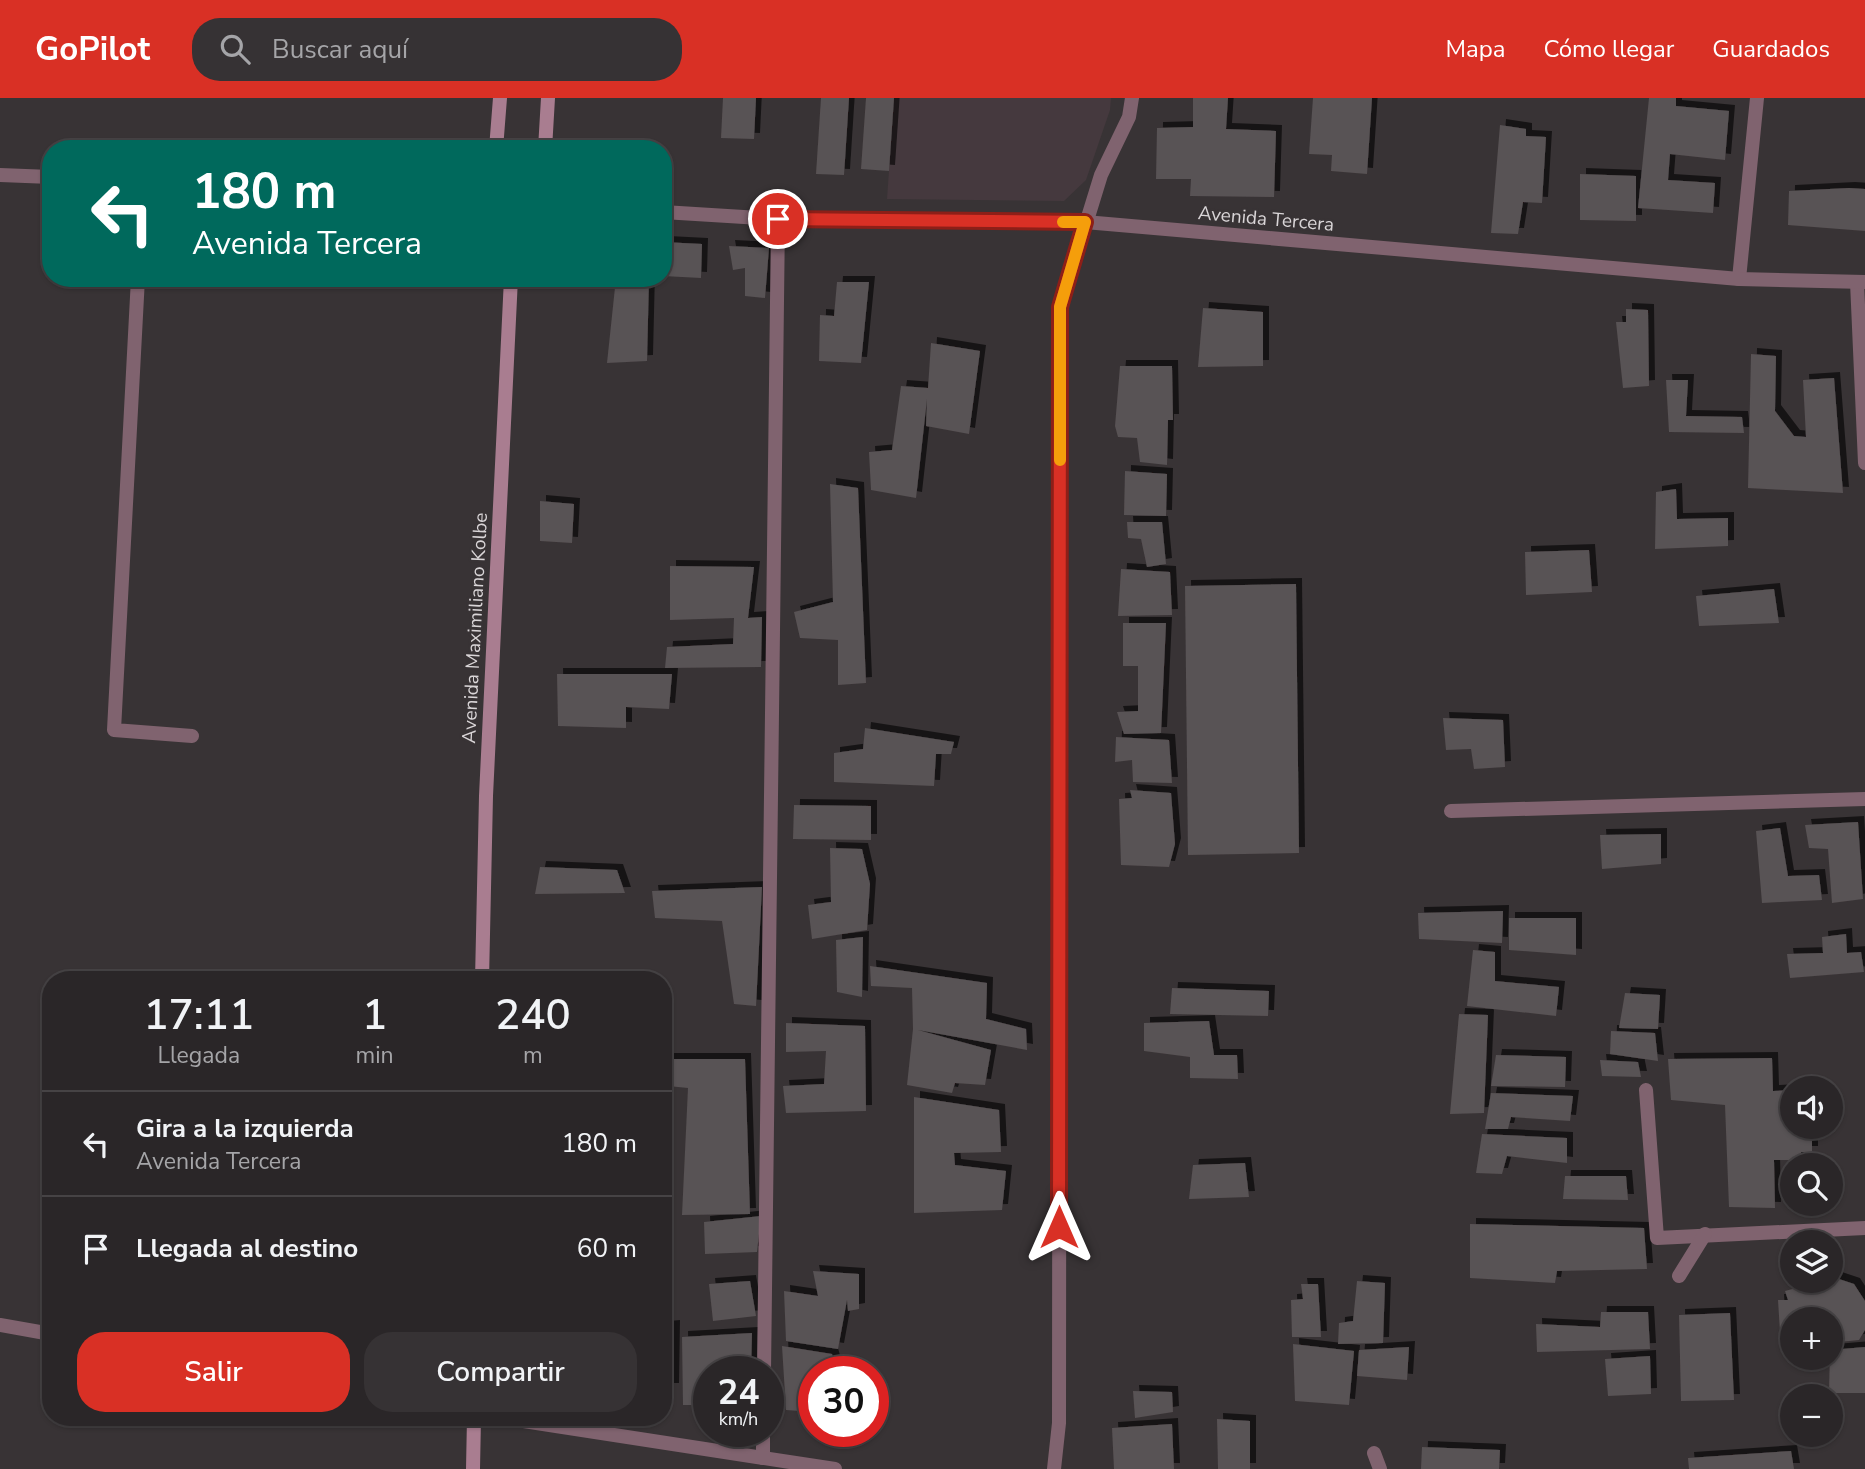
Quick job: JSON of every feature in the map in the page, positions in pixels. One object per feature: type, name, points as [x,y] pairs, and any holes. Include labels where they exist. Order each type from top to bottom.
[{"type":"main road","points":[[497,140],[500,98]]},
{"type":"main road","points":[[546,140],[548,98]]},
{"type":"main road","name":"Avenida Maximiliano Kolbe","points":[[482,971],[486,782],[510,287]]},
{"type":"main road","points":[[473,1469],[474,1426]]},
{"type":"street","points":[[1054,1469],[1059,1423],[1060,307],[1101,175],[1129,117],[1132,98]]},
{"type":"street","points":[[1739,279],[1756,98]]},
{"type":"street","points":[[0,175],[42,177]]},
{"type":"street","name":"Avenida Tercera","points":[[672,213],[778,219],[1085,222],[1739,279],[1861,282]]},
{"type":"street","points":[[764,1356],[778,219]]},
{"type":"street","points":[[1861,282],[1865,463]]},
{"type":"street","points":[[138,287],[114,730],[192,736]]},
{"type":"street","points":[[1451,811],[1865,799]]},
{"type":"street","points":[[1646,1090],[1657,1237],[1865,1228]]},
{"type":"street","points":[[1679,1276],[1704,1234]]},
{"type":"street","points":[[0,1325],[42,1332]]},
{"type":"street","points":[[555,1426],[831,1468]]},
{"type":"street","points":[[763,1447],[763,1458]]},
{"type":"street","points":[[1374,1453],[1380,1469]]},
{"type":"shaded area","points":[[894,98],[1111,98],[1110,110],[1086,180],[1064,201],[887,199]]},
{"type":"building","points":[[723,98],[756,98],[754,139],[721,138]]},
{"type":"building","points":[[821,98],[849,98],[844,175],[816,174]]},
{"type":"building","points":[[866,98],[894,98],[889,171],[861,169]]},
{"type":"building","points":[[1193,98],[1228,98],[1226,129],[1276,131],[1274,197],[1190,196],[1191,179],[1156,179],[1157,128],[1193,127]]},
{"type":"building","points":[[1313,98],[1372,98],[1367,174],[1331,171],[1332,155],[1309,154]]},
{"type":"building","points":[[1649,98],[1676,98],[1676,106],[1729,111],[1725,160],[1670,154],[1668,180],[1715,183],[1713,213],[1638,208]]},
{"type":"building","points":[[1500,125],[1526,129],[1526,136],[1546,137],[1542,203],[1523,202],[1518,234],[1491,233]]},
{"type":"building","points":[[1580,174],[1636,176],[1636,221],[1580,220]]},
{"type":"building","points":[[1865,189],[1865,231],[1788,225],[1789,191]]},
{"type":"building","points":[[672,242],[702,244],[701,278],[672,276]]},
{"type":"building","points":[[729,246],[769,248],[765,298],[745,296],[745,268],[733,270]]},
{"type":"building","points":[[837,282],[869,282],[861,363],[819,361],[820,315],[834,316]]},
{"type":"building","points":[[615,287],[649,287],[647,361],[607,363]]},
{"type":"building","points":[[1203,308],[1263,312],[1263,366],[1198,367]]},
{"type":"building","points":[[1626,309],[1648,310],[1649,386],[1623,388],[1616,322],[1626,322]]},
{"type":"building","points":[[931,343],[980,351],[969,434],[926,426],[927,399],[916,498],[871,490],[869,452],[892,450],[901,386],[928,388]]},
{"type":"building","points":[[1751,354],[1776,356],[1775,411],[1794,436],[1806,437],[1803,380],[1834,378],[1843,493],[1748,488]]},
{"type":"building","points":[[1120,366],[1172,366],[1173,420],[1168,420],[1167,465],[1140,462],[1137,438],[1118,437],[1115,426]]},
{"type":"building","points":[[1666,380],[1688,380],[1686,416],[1742,417],[1744,433],[1669,432]]},
{"type":"building","points":[[1125,471],[1167,474],[1166,516],[1124,515]]},
{"type":"building","points":[[830,484],[858,488],[866,683],[838,685],[838,640],[800,638],[794,612],[833,602]]},
{"type":"building","points":[[1676,489],[1677,519],[1728,518],[1728,546],[1655,549],[1656,492]]},
{"type":"building","points":[[540,501],[574,504],[572,543],[540,541]]},
{"type":"building","points":[[1127,522],[1162,522],[1166,564],[1147,567],[1141,539],[1128,538]]},
{"type":"building","points":[[1589,550],[1592,592],[1526,595],[1525,552]]},
{"type":"building","points":[[670,566],[754,567],[748,618],[762,617],[761,667],[665,668],[667,647],[733,644],[734,618],[670,620]]},
{"type":"building","points":[[1121,569],[1170,572],[1172,615],[1118,616]]},
{"type":"building","points":[[1296,584],[1299,853],[1188,855],[1185,586]]},
{"type":"building","points":[[1774,589],[1779,623],[1699,626],[1696,596]]},
{"type":"building","points":[[1123,623],[1166,623],[1161,733],[1124,734],[1117,712],[1138,711],[1138,666],[1123,666]]},
{"type":"building","points":[[557,674],[672,674],[669,709],[626,707],[626,728],[558,726]]},
{"type":"building","points":[[1443,718],[1503,720],[1505,767],[1474,769],[1471,749],[1446,750]]},
{"type":"building","points":[[865,728],[954,742],[951,754],[936,754],[934,786],[834,782],[834,753],[863,749]]},
{"type":"building","points":[[1116,737],[1169,740],[1172,783],[1133,782],[1132,760],[1115,762]]},
{"type":"building","points":[[1130,790],[1171,793],[1175,844],[1169,867],[1121,865],[1119,799],[1132,798]]},
{"type":"building","points":[[794,805],[871,806],[871,840],[793,839]]},
{"type":"building","points":[[1858,822],[1863,899],[1832,903],[1828,849],[1809,848],[1805,825]]},
{"type":"building","points":[[1780,828],[1788,876],[1819,875],[1822,900],[1762,903],[1756,831]]},
{"type":"building","points":[[1661,834],[1661,864],[1602,869],[1600,835]]},
{"type":"building","points":[[830,848],[862,849],[870,884],[867,930],[812,939],[808,905],[831,902]]},
{"type":"building","points":[[540,867],[617,870],[625,893],[535,894]]},
{"type":"building","points":[[762,887],[756,1006],[734,1004],[722,921],[655,918],[652,891]]},
{"type":"building","points":[[1503,911],[1502,943],[1419,939],[1418,913]]},
{"type":"building","points":[[1509,918],[1576,918],[1576,955],[1509,950]]},
{"type":"building","points":[[1846,934],[1847,953],[1861,952],[1864,972],[1790,978],[1787,954],[1823,953],[1822,937]]},
{"type":"building","points":[[863,937],[862,997],[837,992],[836,940]]},
{"type":"building","points":[[1473,950],[1495,952],[1495,981],[1559,987],[1556,1016],[1467,1006]]},
{"type":"building","points":[[870,966],[987,983],[986,1019],[1026,1029],[1027,1050],[918,1030],[991,1050],[985,1085],[955,1083],[952,1093],[907,1085],[913,1029],[912,988],[871,986]]},
{"type":"building","points":[[1172,988],[1269,991],[1268,1016],[1170,1014]]},
{"type":"building","points":[[1625,993],[1660,995],[1658,1029],[1619,1028]]},
{"type":"building","points":[[1459,1014],[1488,1015],[1484,1113],[1450,1114]]},
{"type":"building","points":[[1209,1021],[1214,1055],[1237,1055],[1238,1079],[1190,1078],[1190,1057],[1144,1051],[1144,1023]]},
{"type":"building","points":[[786,1023],[865,1026],[866,1111],[786,1113],[783,1086],[824,1084],[826,1051],[786,1052]]},
{"type":"building","points":[[1611,1031],[1655,1033],[1658,1061],[1610,1054]]},
{"type":"building","points":[[1496,1055],[1566,1057],[1565,1087],[1491,1086]]},
{"type":"building","points":[[1772,1058],[1773,1091],[1780,1091],[1780,1139],[1812,1139],[1812,1152],[1780,1153],[1780,1160],[1774,1160],[1775,1208],[1729,1207],[1725,1105],[1671,1100],[1668,1059]]},
{"type":"building","points":[[672,1059],[745,1059],[750,1214],[682,1215],[688,1088],[672,1086]]},
{"type":"building","points":[[1600,1060],[1638,1062],[1641,1077],[1602,1076]]},
{"type":"building","points":[[1491,1093],[1573,1096],[1570,1121],[1511,1117],[1508,1129],[1485,1129]]},
{"type":"building","points":[[914,1097],[999,1110],[1001,1152],[954,1153],[955,1165],[1006,1171],[1002,1210],[914,1213]]},
{"type":"building","points":[[1482,1134],[1567,1138],[1567,1163],[1507,1156],[1502,1174],[1476,1173]]},
{"type":"building","points":[[1245,1163],[1249,1197],[1189,1199],[1193,1165]]},
{"type":"building","points":[[1565,1176],[1626,1176],[1628,1200],[1563,1199]]},
{"type":"building","points":[[761,1216],[757,1252],[705,1254],[704,1222]]},
{"type":"building","points":[[1470,1224],[1644,1228],[1647,1269],[1557,1271],[1555,1283],[1470,1278]]},
{"type":"building","points":[[813,1271],[859,1274],[859,1309],[848,1311],[847,1300],[838,1349],[786,1341],[784,1291],[818,1296]]},
{"type":"building","points":[[1843,1280],[1854,1284],[1865,1301],[1865,1330],[1859,1340],[1843,1342],[1843,1307],[1780,1307],[1780,1332],[1778,1300],[1788,1300],[1786,1293],[1843,1293]]},
{"type":"building","points":[[750,1281],[756,1316],[713,1321],[709,1284]]},
{"type":"building","points":[[1357,1281],[1385,1283],[1383,1343],[1338,1344],[1339,1323],[1353,1321]]},
{"type":"building","points":[[1301,1284],[1318,1284],[1321,1337],[1292,1337],[1291,1300],[1303,1299]]},
{"type":"building","points":[[1601,1312],[1648,1312],[1650,1349],[1537,1352],[1536,1324],[1600,1327]]},
{"type":"building","points":[[1730,1313],[1734,1400],[1681,1401],[1679,1315]]},
{"type":"building","points":[[674,1326],[673,1389],[672,1389]]},
{"type":"building","points":[[752,1333],[751,1356],[693,1356],[693,1405],[683,1405],[682,1337]]},
{"type":"building","points":[[1293,1344],[1354,1351],[1349,1405],[1295,1401]]},
{"type":"building","points":[[782,1346],[832,1354],[798,1356],[798,1411],[786,1410]]},
{"type":"building","points":[[1409,1347],[1407,1380],[1357,1376],[1359,1350]]},
{"type":"building","points":[[1865,1347],[1865,1393],[1843,1393],[1843,1384],[1829,1384],[1830,1370],[1843,1370],[1843,1349]]},
{"type":"building","points":[[1650,1356],[1651,1394],[1608,1396],[1605,1359]]},
{"type":"building","points":[[1133,1391],[1172,1392],[1173,1412],[1135,1418]]},
{"type":"building","points":[[1217,1419],[1250,1421],[1250,1469],[1218,1469]]},
{"type":"building","points":[[1172,1424],[1174,1469],[1114,1469],[1112,1428]]},
{"type":"building","points":[[1422,1447],[1500,1450],[1499,1469],[1421,1469]]},
{"type":"building","points":[[1791,1451],[1794,1469],[1689,1469],[1688,1458]]},
{"type":"slow traffic","points":[[1060,460],[1060,307],[1085,222],[1063,222]]},
{"type":"route","points":[[778,219],[1085,222],[1060,307],[1059,1227]]}]
